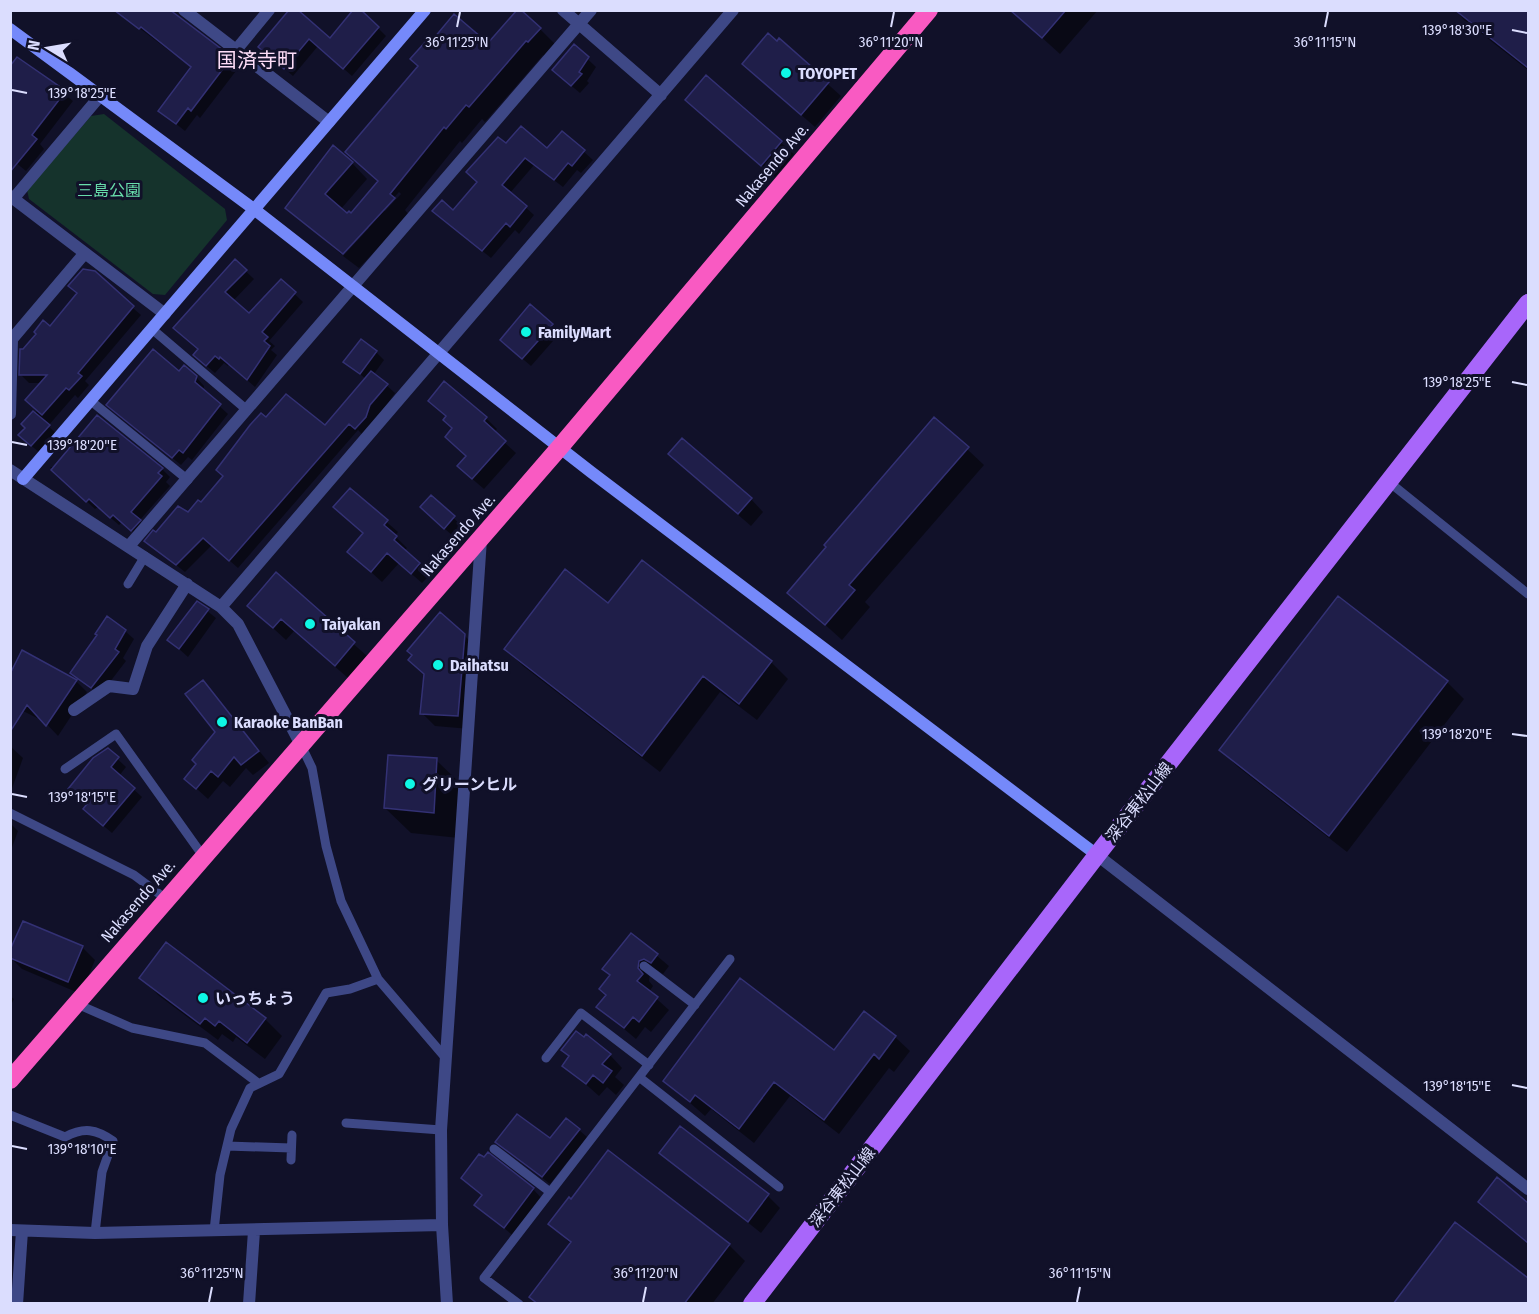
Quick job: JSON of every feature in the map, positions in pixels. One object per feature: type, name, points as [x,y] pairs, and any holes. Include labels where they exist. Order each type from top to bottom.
[{"type":"highway","name":"Nakasendo Ave.","points":[[10,1080],[560,447],[929,10]]},
{"type":"main road","name":"深谷東松山線","points":[[752,1304],[1097,855],[1528,303]]},
{"type":"street","points":[[183,10],[329,122]]},
{"type":"street","points":[[236,50],[269,10]]},
{"type":"street","points":[[23,479],[425,10]]},
{"type":"street","points":[[563,10],[661,95]]},
{"type":"street","points":[[129,546],[591,10]]},
{"type":"street","points":[[221,607],[733,10]]},
{"type":"street","points":[[10,29],[255,210],[352,288],[1097,855],[1528,1189]]},
{"type":"street","points":[[100,96],[12,197],[165,314]]},
{"type":"street","points":[[10,414],[12,339],[84,254]]},
{"type":"street","points":[[10,470],[221,607],[238,624],[301,745]]},
{"type":"street","points":[[447,1304],[442,1225],[441,1130],[444,1056],[482,537]]},
{"type":"street","points":[[74,710],[109,686],[133,689],[147,646],[187,584]]},
{"type":"street","points":[[17,1304],[16,1231],[95,1233],[254,1231],[442,1225]]},
{"type":"street","points":[[249,1304],[254,1231]]},
{"type":"lane","points":[[152,329],[247,410]]},
{"type":"lane","points":[[91,401],[188,480]]},
{"type":"lane","points":[[1389,482],[1528,594]]},
{"type":"lane","points":[[128,585],[145,556]]},
{"type":"lane","points":[[65,769],[116,734],[203,856]]},
{"type":"lane","points":[[301,745],[312,768],[326,846],[341,901],[378,979],[444,1056]]},
{"type":"lane","points":[[10,813],[134,875],[166,899]]},
{"type":"lane","points":[[519,1304],[484,1278],[730,959]]},
{"type":"lane","points":[[644,966],[695,1005]]},
{"type":"lane","points":[[214,1231],[220,1175],[231,1129],[250,1088],[279,1074],[326,993],[350,989],[378,979]]},
{"type":"lane","points":[[77,1004],[132,1028],[205,1043],[258,1083]]},
{"type":"lane","points":[[546,1058],[581,1012],[649,1065]]},
{"type":"lane","points":[[639,1077],[779,1187]]},
{"type":"lane","points":[[10,1115],[65,1137],[79,1130],[99,1131],[112,1141],[102,1172],[95,1233]]},
{"type":"lane","points":[[346,1123],[441,1130]]},
{"type":"lane","points":[[291,1160],[292,1135]]},
{"type":"lane","points":[[227,1146],[291,1148]]},
{"type":"lane","points":[[494,1149],[550,1192]]},
{"type":"green space","name":"三島公園","points":[[104,114],[225,209],[227,220],[165,295],[153,294],[29,199],[27,190],[91,116]]},
{"type":"building","points":[[114,10],[170,10],[232,57],[191,111],[188,108],[176,124],[158,111],[191,67],[141,27],[139,29]]},
{"type":"building","points":[[289,10],[298,10],[330,38],[353,10],[361,10],[379,27],[343,69],[309,39],[284,69],[258,47]]},
{"type":"building","points":[[517,10],[521,10],[541,28],[528,42],[526,41],[469,107],[466,105],[446,129],[444,127],[390,194],[395,198],[343,254],[285,208],[333,145],[353,162],[325,194],[347,213],[349,211],[351,213],[378,181],[345,152],[418,66],[410,59],[426,41],[429,44],[454,14],[488,43]]},
{"type":"building","points":[[1010,10],[1066,10],[1042,38]]},
{"type":"building","points":[[1455,10],[1528,10],[1528,68]]},
{"type":"building","name":"TOYOPET","points":[[768,33],[777,41],[779,38],[829,82],[801,115],[742,64]]},
{"type":"building","points":[[574,44],[589,57],[579,72],[582,74],[571,86],[552,70]]},
{"type":"building","points":[[17,57],[66,91],[32,135],[37,139],[10,172],[10,66]]},
{"type":"building","points":[[706,75],[782,141],[761,166],[685,100]]},
{"type":"building","points":[[521,126],[547,148],[562,131],[585,150],[572,166],[568,163],[554,180],[525,158],[502,185],[527,206],[510,227],[506,223],[482,251],[432,211],[442,200],[453,210],[477,182],[466,172],[498,137],[506,143]]},
{"type":"building","points":[[235,259],[247,270],[225,292],[249,313],[281,279],[296,292],[262,332],[268,337],[264,341],[270,346],[247,380],[220,357],[219,359],[215,356],[206,366],[193,355],[198,349],[173,328]]},
{"type":"building","points":[[83,269],[95,271],[134,306],[78,373],[82,376],[69,390],[66,388],[42,415],[25,400],[47,375],[19,375],[20,349],[23,349],[36,334],[34,332],[43,320],[50,326],[77,293],[68,286]]},
{"type":"building","name":"FamilyMart","points":[[530,304],[553,324],[522,359],[500,340]]},
{"type":"building","points":[[361,339],[377,351],[360,374],[343,362]]},
{"type":"building","points":[[153,349],[179,371],[184,365],[197,376],[195,382],[221,404],[183,453],[179,450],[172,458],[106,405]]},
{"type":"building","points":[[371,371],[388,384],[370,405],[366,417],[355,429],[349,424],[229,561],[203,538],[176,565],[144,541],[153,530],[156,532],[178,506],[188,512],[198,500],[201,502],[223,476],[216,470],[250,425],[261,413],[266,417],[286,394],[325,425]]},
{"type":"building","points":[[444,381],[487,417],[484,421],[506,441],[472,479],[457,466],[466,456],[445,437],[452,428],[443,420],[446,416],[428,401]]},
{"type":"building","points":[[33,411],[50,425],[31,446],[18,435],[25,428],[21,424]]},
{"type":"building","points":[[97,415],[163,468],[158,473],[162,476],[131,512],[141,520],[131,531],[113,515],[110,518],[89,499],[86,502],[51,470]]},
{"type":"building","points":[[934,417],[969,447],[849,585],[855,590],[825,625],[787,593],[826,547],[824,545]]},
{"type":"building","points":[[682,438],[752,498],[738,514],[668,454]]},
{"type":"building","points":[[350,488],[388,520],[384,525],[397,536],[394,540],[420,563],[411,574],[387,553],[371,572],[347,552],[363,533],[333,507]]},
{"type":"building","points":[[431,495],[455,516],[444,529],[420,507]]},
{"type":"building","points":[[642,560],[772,661],[739,704],[703,676],[642,756],[504,649],[565,569],[608,603]]},
{"type":"building","name":"Taiyakan","points":[[276,572],[355,642],[335,666],[281,619],[273,628],[247,606]]},
{"type":"building","points":[[1338,596],[1448,681],[1329,836],[1219,750]]},
{"type":"building","points":[[197,601],[209,609],[179,649],[167,640]]},
{"type":"building","name":"Daihatsu","points":[[440,612],[465,634],[458,716],[420,714],[424,674],[408,660],[412,655],[407,651]]},
{"type":"building","points":[[107,616],[126,630],[115,649],[119,652],[91,688],[70,673],[97,635],[95,634]]},
{"type":"building","points":[[22,650],[77,680],[46,726],[27,705],[10,732],[10,674]]},
{"type":"building","name":"Karaoke BanBan","points":[[203,680],[259,751],[241,765],[234,757],[218,777],[211,771],[196,789],[184,779],[196,764],[192,760],[215,732],[185,694]]},
{"type":"building","points":[[108,748],[119,757],[111,767],[135,788],[103,826],[83,809],[87,804],[68,789],[93,758]]},
{"type":"building","name":"グリーンヒル","points":[[388,755],[437,758],[434,813],[384,808]]},
{"type":"building","points":[[23,921],[83,946],[68,982],[10,958],[10,950]]},
{"type":"building","points":[[631,933],[658,954],[651,963],[644,959],[639,961],[638,968],[643,974],[637,981],[658,997],[639,1022],[633,1017],[624,1028],[596,1007],[606,995],[599,989],[610,975],[602,969]]},
{"type":"building","name":"いっちょう","points":[[166,942],[266,1018],[247,1043],[219,1021],[215,1026],[205,1018],[200,1024],[139,978]]},
{"type":"building","points":[[740,978],[834,1050],[864,1011],[896,1036],[879,1059],[874,1054],[824,1120],[774,1082],[739,1129],[695,1095],[690,1102],[663,1081]]},
{"type":"building","points":[[576,1031],[584,1037],[586,1034],[611,1054],[602,1064],[612,1071],[603,1083],[593,1075],[586,1084],[562,1066],[569,1056],[561,1050]]},
{"type":"building","points":[[517,1114],[550,1138],[566,1118],[580,1129],[542,1177],[495,1142]]},
{"type":"building","points":[[680,1126],[769,1194],[748,1222],[659,1153]]},
{"type":"building","points":[[608,1150],[730,1244],[684,1304],[538,1304],[529,1297],[571,1242],[548,1224],[569,1197],[571,1199]]},
{"type":"building","points":[[488,1152],[534,1188],[504,1228],[474,1205],[482,1195],[461,1178],[479,1154],[484,1157]]},
{"type":"building","points":[[1497,1177],[1528,1203],[1528,1243],[1478,1202]]},
{"type":"building","points":[[1455,1222],[1528,1278],[1528,1304],[1393,1304]]},
{"type":"place","name":"TOYOPET","points":[[786,73]]},
{"type":"place","name":"FamilyMart","points":[[526,332]]},
{"type":"place","name":"Taiyakan","points":[[310,624]]},
{"type":"place","name":"Daihatsu","points":[[438,665]]},
{"type":"place","name":"Karaoke BanBan","points":[[222,722]]},
{"type":"place","name":"グリーンヒル","points":[[410,784]]},
{"type":"place","name":"いっちょう","points":[[203,998]]},
{"type":"district","name":"国済寺町","points":[[257,60]]}]
